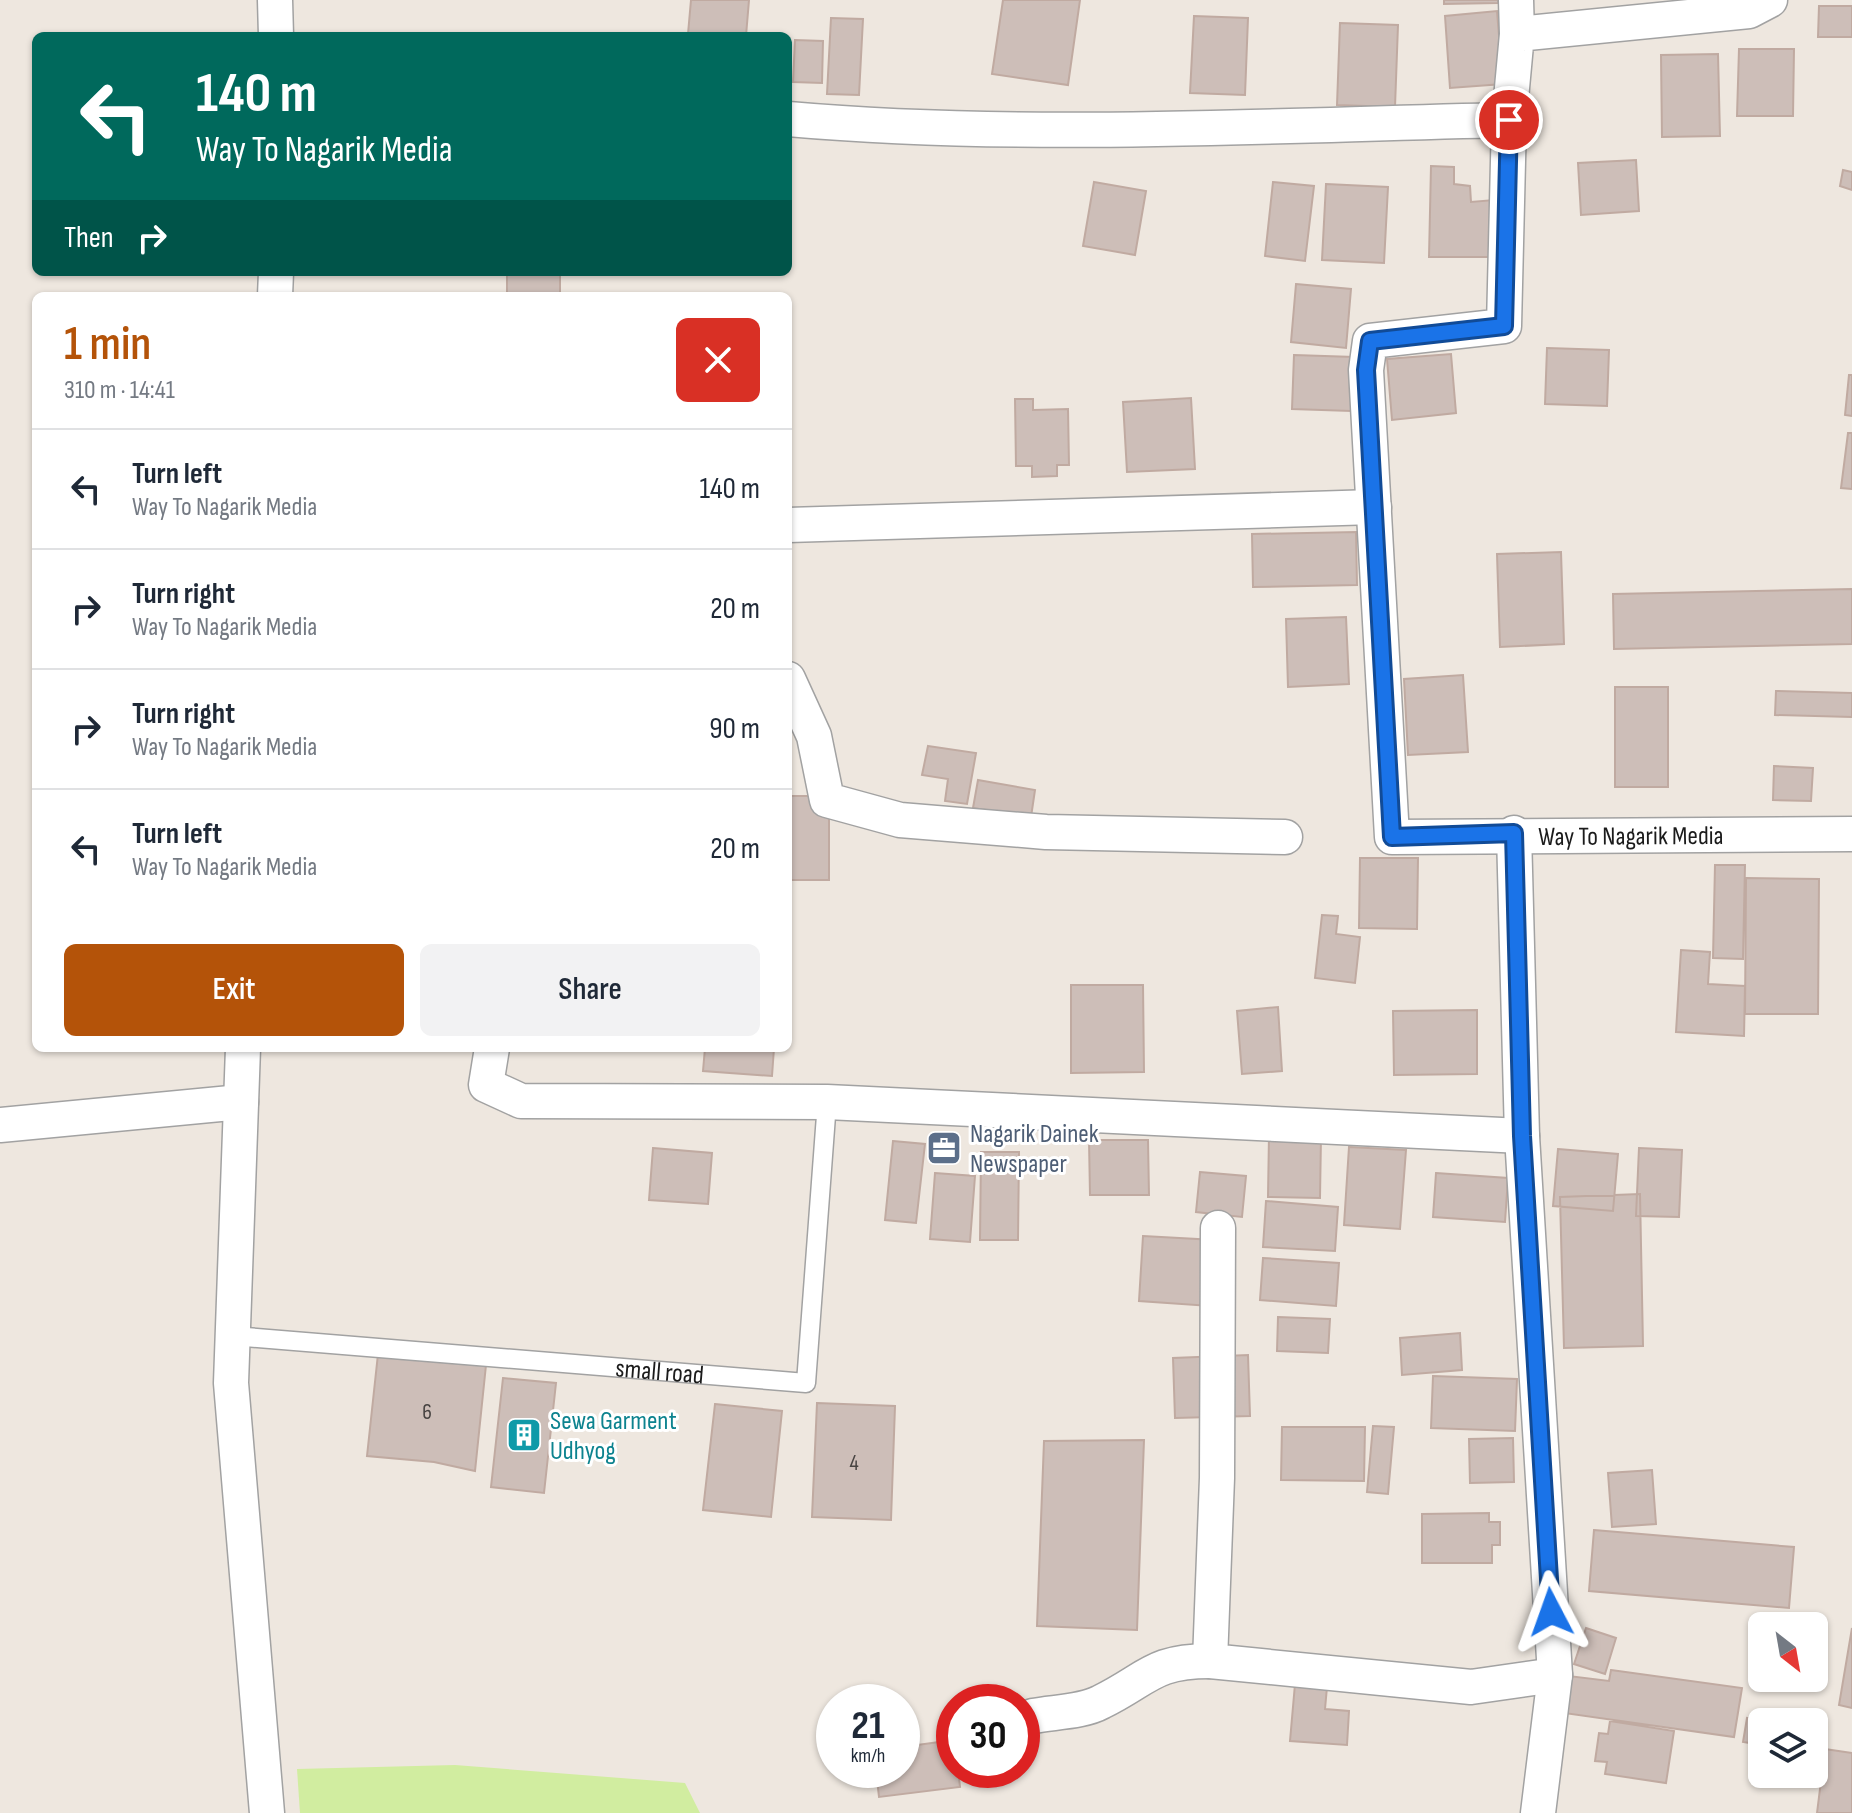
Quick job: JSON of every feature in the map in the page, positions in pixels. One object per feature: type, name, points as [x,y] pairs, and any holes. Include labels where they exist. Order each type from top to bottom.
[{"type":"street","points":[[275,0],[276,32]]},
{"type":"street","name":"Way To Nagarik Media","points":[[1516,0],[1517,34],[1509,120],[1504,326],[1370,341],[1366,370],[1392,837],[1514,833],[1852,834]]},
{"type":"street","points":[[1517,34],[1749,11],[1770,0]]},
{"type":"street","points":[[792,119],[866,126],[1053,129],[1509,120]]},
{"type":"street","points":[[792,525],[1374,507]]},
{"type":"street","points":[[792,688],[814,736],[827,800],[900,820],[1046,832],[1285,837]]},
{"type":"street","points":[[1514,833],[1522,1136],[1555,1675],[1538,1813]]},
{"type":"street","points":[[243,1052],[231,1383],[267,1813]]},
{"type":"street","points":[[491,1052],[486,1085],[521,1101],[827,1102],[1522,1136]]},
{"type":"street","points":[[0,1125],[241,1102]]},
{"type":"street","points":[[1210,1661],[1217,1478],[1218,1228]]},
{"type":"street","points":[[1040,1715],[1099,1704],[1141,1676],[1177,1661],[1210,1661],[1471,1687],[1555,1675]]},
{"type":"lane","name":"small road","points":[[233,1336],[806,1383],[827,1102]]},
{"type":"green space","points":[[455,1765],[685,1783],[700,1813],[300,1813],[297,1769]]},
{"type":"building","points":[[691,0],[749,0],[746,32],[688,32]]},
{"type":"building","points":[[1003,0],[1080,0],[1068,85],[992,74]]},
{"type":"building","points":[[1444,0],[1498,0],[1498,3],[1444,4]]},
{"type":"building","points":[[1819,6],[1852,6],[1852,37],[1818,37]]},
{"type":"building","points":[[1497,11],[1503,84],[1450,88],[1445,16]]},
{"type":"building","points":[[1194,16],[1248,18],[1245,95],[1190,93]]},
{"type":"building","points":[[831,18],[863,19],[859,95],[827,94]]},
{"type":"building","points":[[1340,23],[1398,25],[1395,107],[1337,105]]},
{"type":"building","points":[[795,40],[823,41],[822,83],[793,82]]},
{"type":"building","points":[[1739,49],[1794,49],[1793,116],[1737,116]]},
{"type":"building","points":[[1718,54],[1720,136],[1662,137],[1661,55]]},
{"type":"building","points":[[1636,160],[1639,211],[1581,215],[1578,163]]},
{"type":"building","points":[[1431,166],[1454,167],[1454,184],[1470,186],[1471,202],[1494,200],[1491,257],[1429,257]]},
{"type":"building","points":[[1843,170],[1852,172],[1852,190],[1840,186]]},
{"type":"building","points":[[1094,182],[1146,191],[1135,255],[1083,246]]},
{"type":"building","points":[[1273,182],[1314,186],[1305,261],[1265,256]]},
{"type":"building","points":[[1326,184],[1388,187],[1384,263],[1322,260]]},
{"type":"building","points":[[507,276],[560,276],[560,292],[507,292]]},
{"type":"building","points":[[1296,284],[1351,289],[1346,348],[1291,342]]},
{"type":"building","points":[[1547,348],[1609,350],[1607,406],[1545,404]]},
{"type":"building","points":[[1451,354],[1456,413],[1392,420],[1387,359]]},
{"type":"building","points":[[1294,355],[1354,357],[1351,411],[1292,409]]},
{"type":"building","points":[[1849,375],[1852,375],[1852,416],[1845,415]]},
{"type":"building","points":[[1191,398],[1195,469],[1127,472],[1123,402]]},
{"type":"building","points":[[1015,399],[1033,399],[1033,410],[1068,409],[1069,465],[1057,465],[1057,476],[1032,477],[1032,466],[1016,466]]},
{"type":"building","points":[[1848,433],[1852,433],[1852,489],[1841,488]]},
{"type":"building","points":[[1356,532],[1357,585],[1253,587],[1252,534]]},
{"type":"building","points":[[1561,552],[1564,644],[1500,647],[1497,554]]},
{"type":"building","points":[[1852,589],[1852,644],[1614,649],[1613,594]]},
{"type":"building","points":[[1346,617],[1349,684],[1288,687],[1286,619]]},
{"type":"building","points":[[1463,675],[1468,752],[1408,755],[1404,679]]},
{"type":"building","points":[[1615,687],[1668,687],[1668,787],[1615,787]]},
{"type":"building","points":[[1776,691],[1852,693],[1852,717],[1775,715]]},
{"type":"building","points":[[928,746],[976,753],[967,804],[945,801],[948,779],[922,775]]},
{"type":"building","points":[[1774,766],[1813,768],[1811,801],[1773,800]]},
{"type":"building","points":[[978,780],[1035,790],[1031,817],[973,808]]},
{"type":"building","points":[[792,796],[829,796],[829,880],[792,880]]},
{"type":"building","points":[[1360,858],[1418,858],[1417,929],[1359,928]]},
{"type":"building","points":[[1715,865],[1745,865],[1743,959],[1713,958]]},
{"type":"building","points":[[1746,878],[1819,879],[1818,1014],[1745,1014]]},
{"type":"building","points":[[1322,915],[1338,916],[1336,934],[1360,937],[1355,983],[1315,978]]},
{"type":"building","points":[[1681,950],[1710,952],[1708,984],[1745,986],[1744,1036],[1676,1032]]},
{"type":"building","points":[[1071,985],[1143,985],[1144,1072],[1071,1073]]},
{"type":"building","points":[[1278,1007],[1282,1071],[1242,1074],[1237,1011]]},
{"type":"building","points":[[1477,1010],[1477,1074],[1394,1075],[1393,1011]]},
{"type":"building","points":[[705,1052],[774,1052],[772,1076],[703,1071]]},
{"type":"building","points":[[1269,1135],[1321,1136],[1320,1198],[1268,1197]]},
{"type":"building","points":[[1089,1140],[1148,1140],[1149,1195],[1090,1195]]},
{"type":"building","points":[[893,1141],[925,1144],[916,1223],[885,1220]]},
{"type":"building","points":[[1349,1147],[1406,1150],[1400,1229],[1344,1225]]},
{"type":"building","points":[[653,1148],[712,1153],[708,1204],[649,1200]]},
{"type":"building","points":[[1639,1148],[1682,1150],[1679,1217],[1636,1216]]},
{"type":"building","points":[[1558,1149],[1618,1154],[1613,1211],[1553,1206]]},
{"type":"building","points":[[981,1152],[1019,1152],[1018,1240],[980,1240]]},
{"type":"building","points":[[1200,1172],[1246,1176],[1242,1217],[1196,1212]]},
{"type":"building","points":[[935,1173],[975,1176],[970,1242],[930,1239]]},
{"type":"building","points":[[1436,1173],[1508,1178],[1505,1222],[1433,1217]]},
{"type":"building","points":[[1640,1194],[1643,1346],[1564,1348],[1560,1197]]},
{"type":"building","points":[[1266,1201],[1338,1207],[1335,1251],[1263,1247]]},
{"type":"building","points":[[1143,1236],[1215,1240],[1210,1306],[1139,1301]]},
{"type":"building","points":[[1263,1258],[1339,1263],[1336,1306],[1260,1300]]},
{"type":"building","points":[[1278,1317],[1330,1319],[1328,1353],[1277,1351]]},
{"type":"building","points":[[1460,1333],[1462,1370],[1402,1375],[1400,1338]]},
{"type":"building","points":[[378,1354],[486,1365],[475,1471],[434,1462],[367,1456]]},
{"type":"building","points":[[1248,1355],[1250,1416],[1175,1418],[1173,1358]]},
{"type":"building","points":[[1433,1376],[1517,1379],[1515,1431],[1431,1428]]},
{"type":"building","name":"Sewa Garment Udhyog","points":[[503,1378],[556,1383],[544,1493],[491,1487]]},
{"type":"building","points":[[817,1403],[895,1406],[891,1520],[812,1517]]},
{"type":"building","points":[[715,1404],[782,1411],[771,1517],[703,1510]]},
{"type":"building","points":[[1373,1426],[1394,1427],[1388,1494],[1367,1492]]},
{"type":"building","points":[[1282,1427],[1365,1427],[1364,1481],[1281,1480]]},
{"type":"building","points":[[1513,1438],[1514,1482],[1470,1483],[1469,1439]]},
{"type":"building","points":[[1144,1440],[1137,1630],[1037,1626],[1044,1441]]},
{"type":"building","points":[[1652,1470],[1656,1524],[1612,1527],[1608,1473]]},
{"type":"building","points":[[1489,1513],[1489,1522],[1500,1522],[1500,1545],[1492,1545],[1492,1563],[1422,1563],[1422,1514]]},
{"type":"building","points":[[1594,1530],[1794,1547],[1789,1608],[1589,1591]]},
{"type":"building","points":[[1586,1628],[1616,1638],[1605,1674],[1574,1664]]},
{"type":"building","points":[[1852,1628],[1852,1708],[1839,1705]]},
{"type":"building","points":[[1611,1670],[1742,1688],[1734,1737],[1564,1713],[1569,1676],[1609,1681]]},
{"type":"building","points":[[1295,1684],[1327,1687],[1325,1709],[1349,1711],[1347,1745],[1290,1741]]},
{"type":"building","points":[[1748,1718],[1748,1743],[1743,1742]]},
{"type":"building","points":[[1610,1721],[1674,1731],[1666,1783],[1605,1774],[1607,1762],[1595,1761],[1599,1733],[1608,1734]]},
{"type":"building","points":[[936,1742],[936,1788],[952,1788],[879,1797],[878,1788],[920,1788],[920,1745]]},
{"type":"building","points":[[1828,1749],[1852,1753],[1852,1813],[1817,1813],[1820,1788],[1828,1788]]},
{"type":"place","name":"Nagarik Dainek Newspaper","points":[[944,1148]]},
{"type":"place","name":"Sewa Garment Udhyog","points":[[524,1435]]},
{"type":"route","points":[[1509,120],[1504,326],[1370,341],[1366,370],[1392,837],[1514,833],[1522,1136],[1551,1612]]}]
